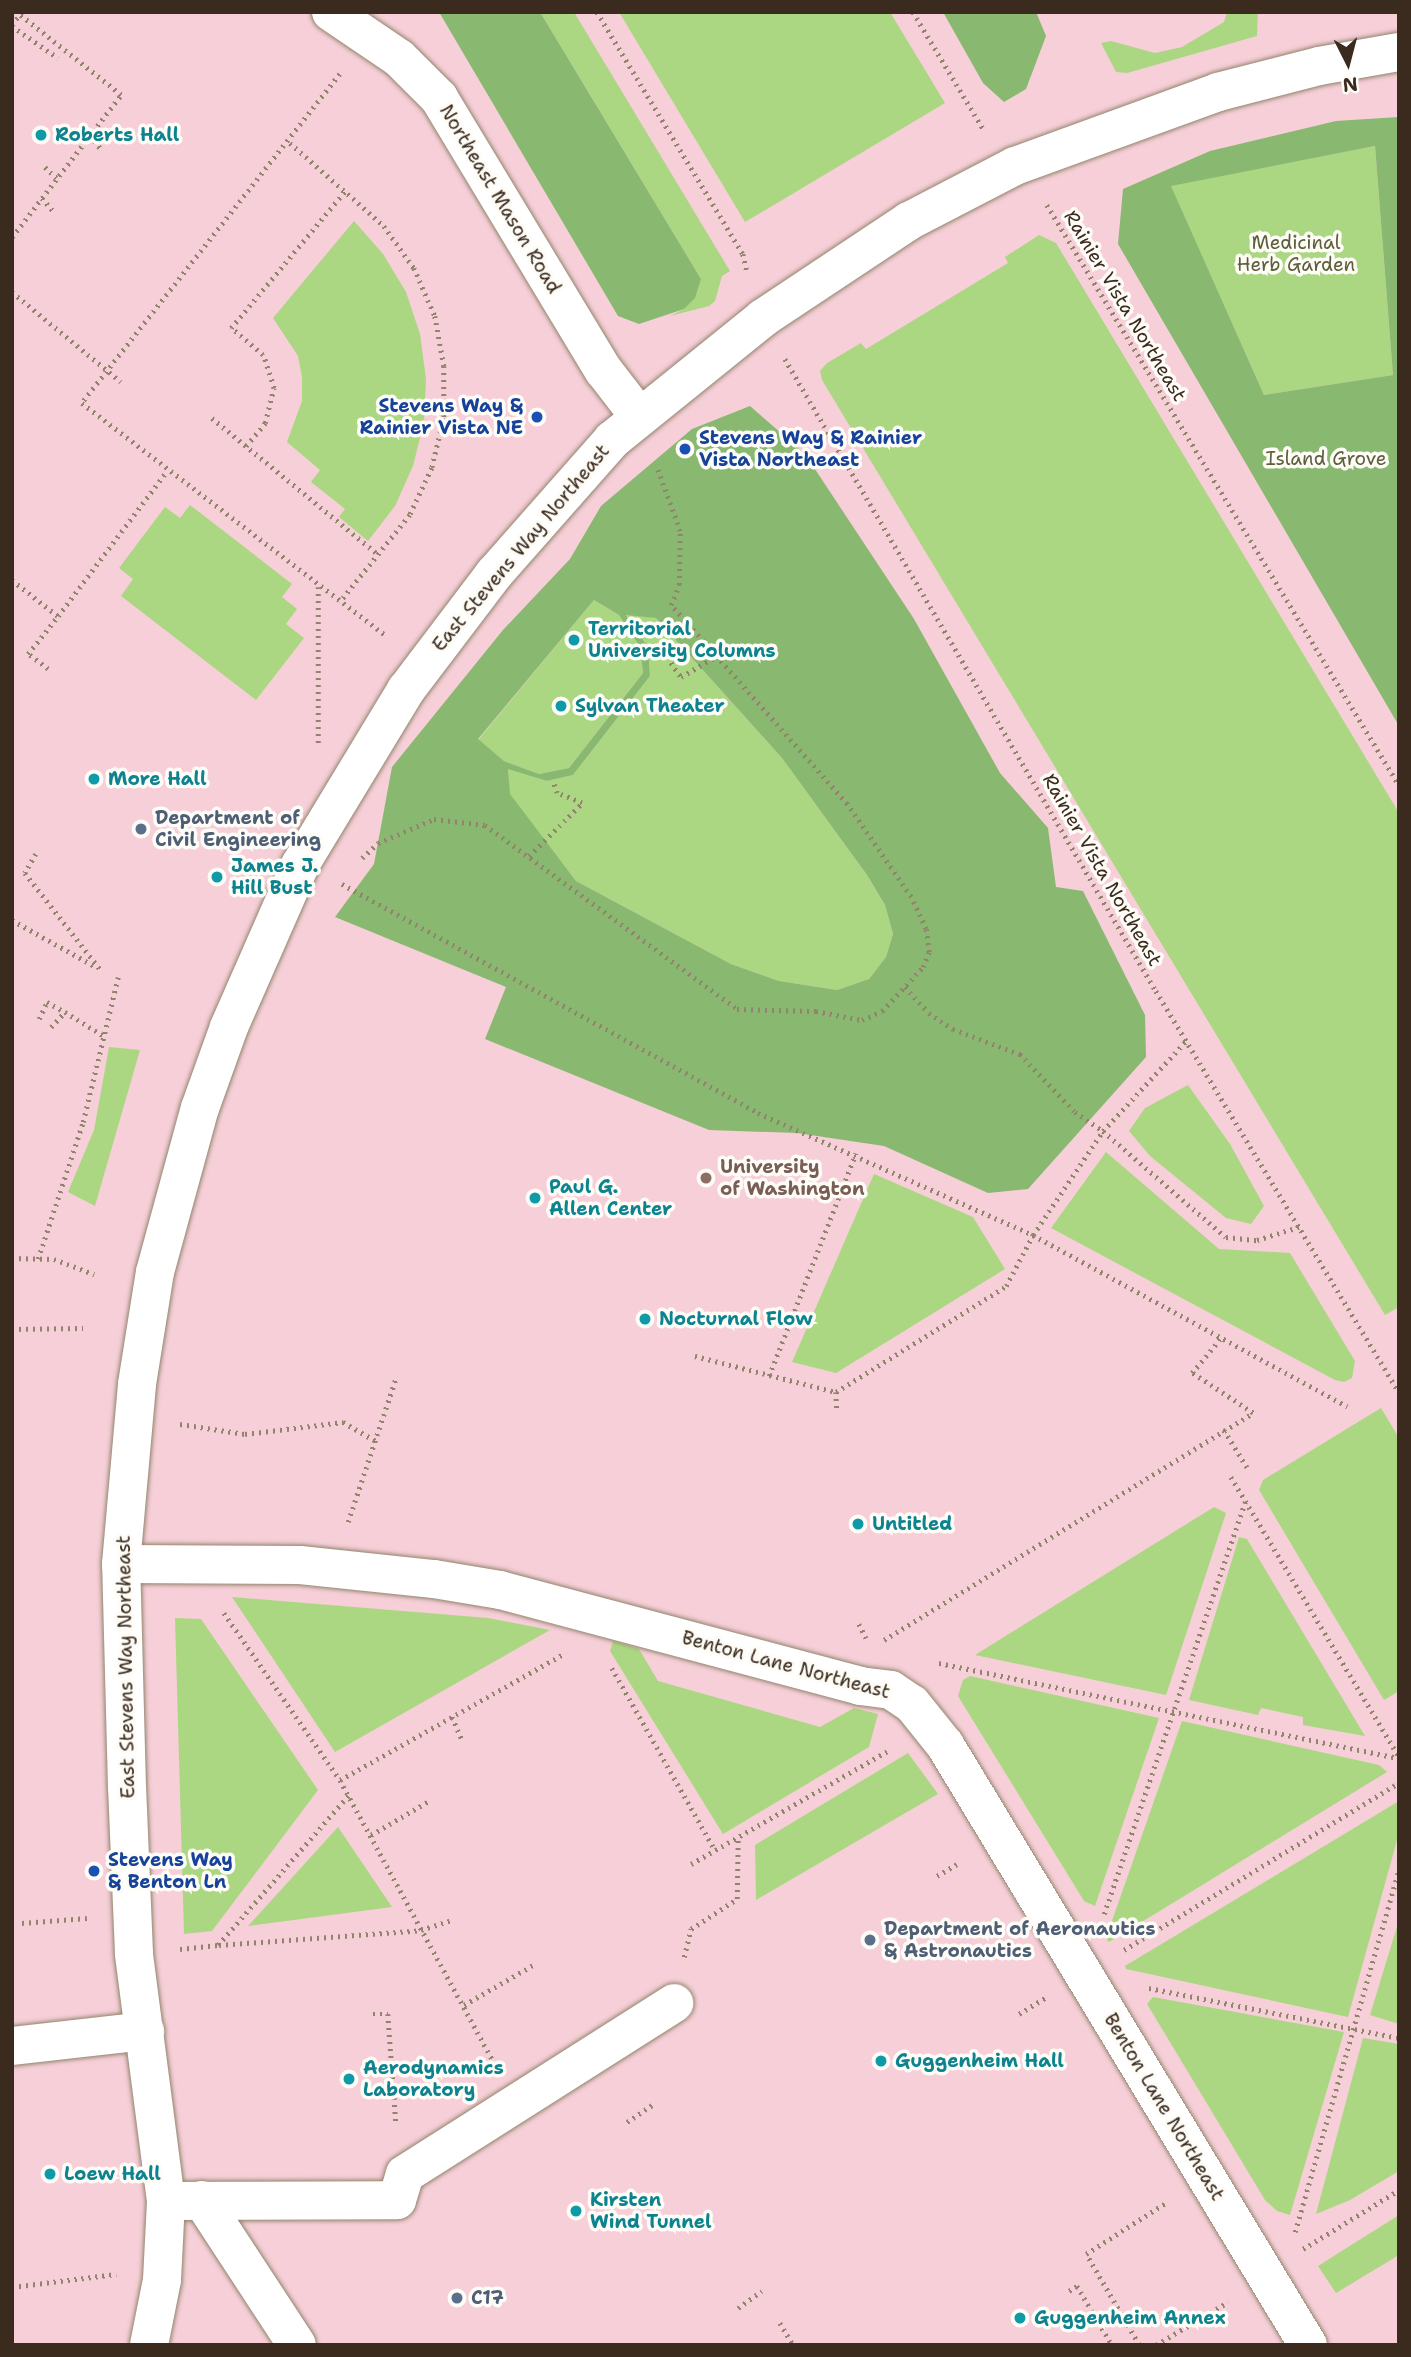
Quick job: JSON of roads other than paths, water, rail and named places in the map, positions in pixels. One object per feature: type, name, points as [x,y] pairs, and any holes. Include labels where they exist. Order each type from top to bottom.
[{"type":"street","name":"Northeast Mason Road","points":[[331,12],[399,58],[439,99],[604,370],[638,415]]},
{"type":"street","name":"East Stevens Way Northeast","points":[[149,2345],[162,2280],[184,2200],[145,2031],[134,1953],[121,1564],[137,1384],[155,1272],[200,1108],[275,916],[335,802],[448,631],[536,525],[638,415],[832,270],[962,191],[1120,124],[1219,92],[1319,66],[1399,52]]},
{"type":"street","name":"Benton Lane Northeast","points":[[121,1564],[300,1564],[367,1570],[500,1590],[593,1626],[860,1686],[891,1690],[932,1725],[1308,2345]]},
{"type":"street","points":[[184,2200],[397,2200],[405,2174],[674,2003]]},
{"type":"street","points":[[12,2046],[145,2031]]},
{"type":"street","points":[[184,2200],[297,2345]]},
{"type":"place","name":"Roberts Hall","points":[[41,135]]},
{"type":"place","name":"Stevens Way & Rainier Vista NE","points":[[537,417]]},
{"type":"place","name":"Stevens Way & Rainier Vista Northeast","points":[[685,449]]},
{"type":"place","name":"Territorial University Columns","points":[[574,640]]},
{"type":"place","name":"Sylvan Theater","points":[[561,706]]},
{"type":"place","name":"More Hall","points":[[94,779]]},
{"type":"place","name":"Department of Civil Engineering","points":[[141,829]]},
{"type":"place","name":"James J. Hill Bust","points":[[217,877]]},
{"type":"place","name":"University of Washington","points":[[706,1178]]},
{"type":"place","name":"Paul G. Allen Center","points":[[535,1198]]},
{"type":"place","name":"Nocturnal Flow","points":[[645,1319]]},
{"type":"place","name":"Untitled","points":[[858,1524]]},
{"type":"place","name":"Stevens Way & Benton Ln","points":[[94,1871]]},
{"type":"place","name":"Department of Aeronautics & Astronautics","points":[[870,1940]]},
{"type":"place","name":"Guggenheim Hall","points":[[881,2061]]},
{"type":"place","name":"Aerodynamics Laboratory","points":[[349,2079]]},
{"type":"place","name":"Loew Hall","points":[[50,2174]]},
{"type":"place","name":"Kirsten Wind Tunnel","points":[[576,2211]]},
{"type":"place","name":"C17","points":[[457,2298]]},
{"type":"place","name":"Guggenheim Annex","points":[[1020,2318]]},
{"type":"park label","name":"Medicinal Herb Garden","points":[[1296,254]]},
{"type":"park label","name":"Island Grove","points":[[1326,459]]}]
